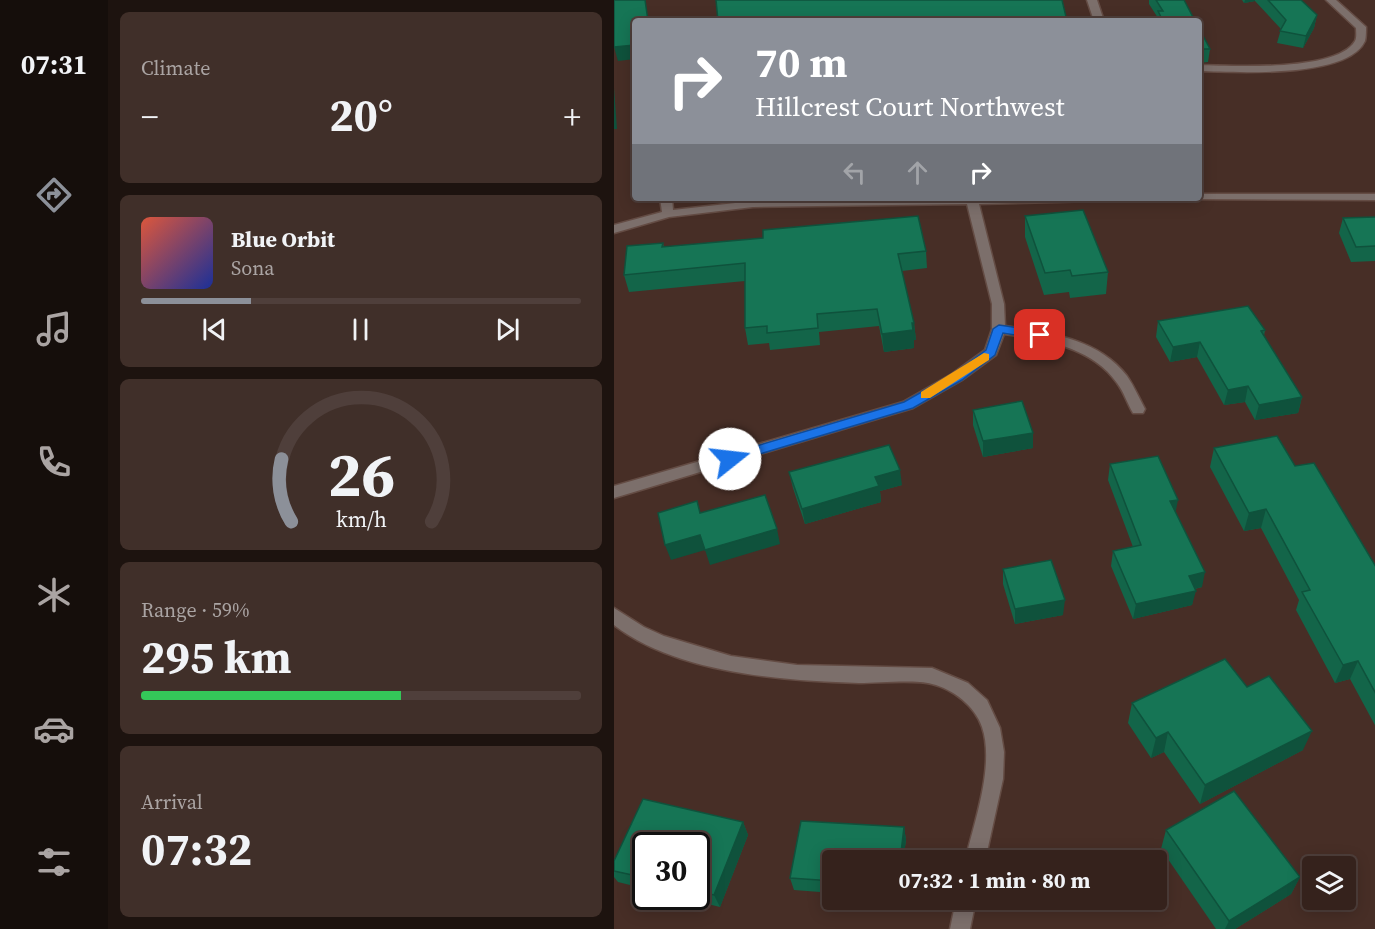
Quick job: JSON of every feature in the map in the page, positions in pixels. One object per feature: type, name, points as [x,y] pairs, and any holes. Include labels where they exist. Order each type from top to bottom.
[{"type":"street","points":[[1092,0],[1098,18]]},
{"type":"street","points":[[1331,0],[1361,27],[1376,26]]},
{"type":"street","points":[[1202,69],[1299,67],[1324,64],[1349,53],[1359,42],[1361,27]]},
{"type":"street","points":[[1202,197],[1376,197]]},
{"type":"street","points":[[666,201],[668,214]]},
{"type":"street","points":[[614,230],[668,214],[753,204],[884,201]]},
{"type":"street","points":[[614,492],[908,405],[957,377],[991,352],[999,329],[993,275],[973,201]]},
{"type":"street","points":[[999,329],[1060,339],[1099,356],[1120,377],[1138,409]]},
{"type":"street","points":[[614,615],[629,630],[691,654],[779,673],[932,676],[952,681],[968,691],[982,704],[991,722],[995,743],[995,771],[977,850]]},
{"type":"street","points":[[960,929],[964,910]]},
{"type":"building","points":[[614,0],[645,0],[648,18],[632,18],[632,45],[614,47]]},
{"type":"building","points":[[716,0],[1062,0],[1066,18],[718,18]]},
{"type":"building","points":[[1156,0],[1184,0],[1193,18],[1162,18],[1158,11],[1163,11]]},
{"type":"building","points":[[1268,0],[1301,0],[1317,15],[1306,36],[1280,31],[1286,20]]},
{"type":"building","points":[[1202,34],[1210,49],[1202,49]]},
{"type":"building","points":[[1083,210],[1108,272],[1072,276],[1070,270],[1045,273],[1025,216]]},
{"type":"building","points":[[918,216],[926,251],[898,254],[914,323],[912,323],[913,330],[882,334],[877,309],[817,314],[818,328],[767,333],[767,326],[745,328],[745,263],[624,275],[627,246],[663,243],[662,247],[763,238],[763,230]]},
{"type":"building","points":[[1376,217],[1376,246],[1356,247],[1343,218]]},
{"type":"building","points":[[1248,306],[1265,330],[1261,331],[1302,397],[1259,405],[1248,386],[1228,390],[1200,342],[1173,347],[1158,321]]},
{"type":"building","points":[[1022,401],[1033,433],[983,441],[973,410]]},
{"type":"building","points":[[1277,436],[1295,466],[1314,463],[1376,567],[1376,694],[1358,661],[1343,665],[1302,592],[1310,590],[1266,509],[1249,513],[1214,448]]},
{"type":"building","points":[[889,445],[900,470],[875,477],[879,486],[802,509],[789,472]]},
{"type":"building","points":[[1158,456],[1178,500],[1170,501],[1205,572],[1189,576],[1196,591],[1136,604],[1113,551],[1141,545],[1110,464]]},
{"type":"building","points":[[765,495],[777,529],[705,550],[700,535],[665,545],[658,513],[697,501],[700,513]]},
{"type":"building","points":[[1051,560],[1065,600],[1015,609],[1003,569]]},
{"type":"building","points":[[1225,659],[1247,687],[1269,676],[1312,731],[1205,785],[1168,732],[1156,738],[1132,703]]},
{"type":"building","points":[[1234,791],[1300,877],[1229,921],[1166,830]]},
{"type":"building","points":[[643,799],[743,822],[714,895],[710,894],[710,832],[632,832],[632,875],[614,871],[614,861]]},
{"type":"building","points":[[801,821],[904,827],[901,850],[822,850],[822,880],[790,878]]},
{"type":"slow traffic","points":[[926,395],[957,377],[984,357]]},
{"type":"route","points":[[730,459],[908,405],[957,377],[991,352],[999,329],[1040,335]]}]
